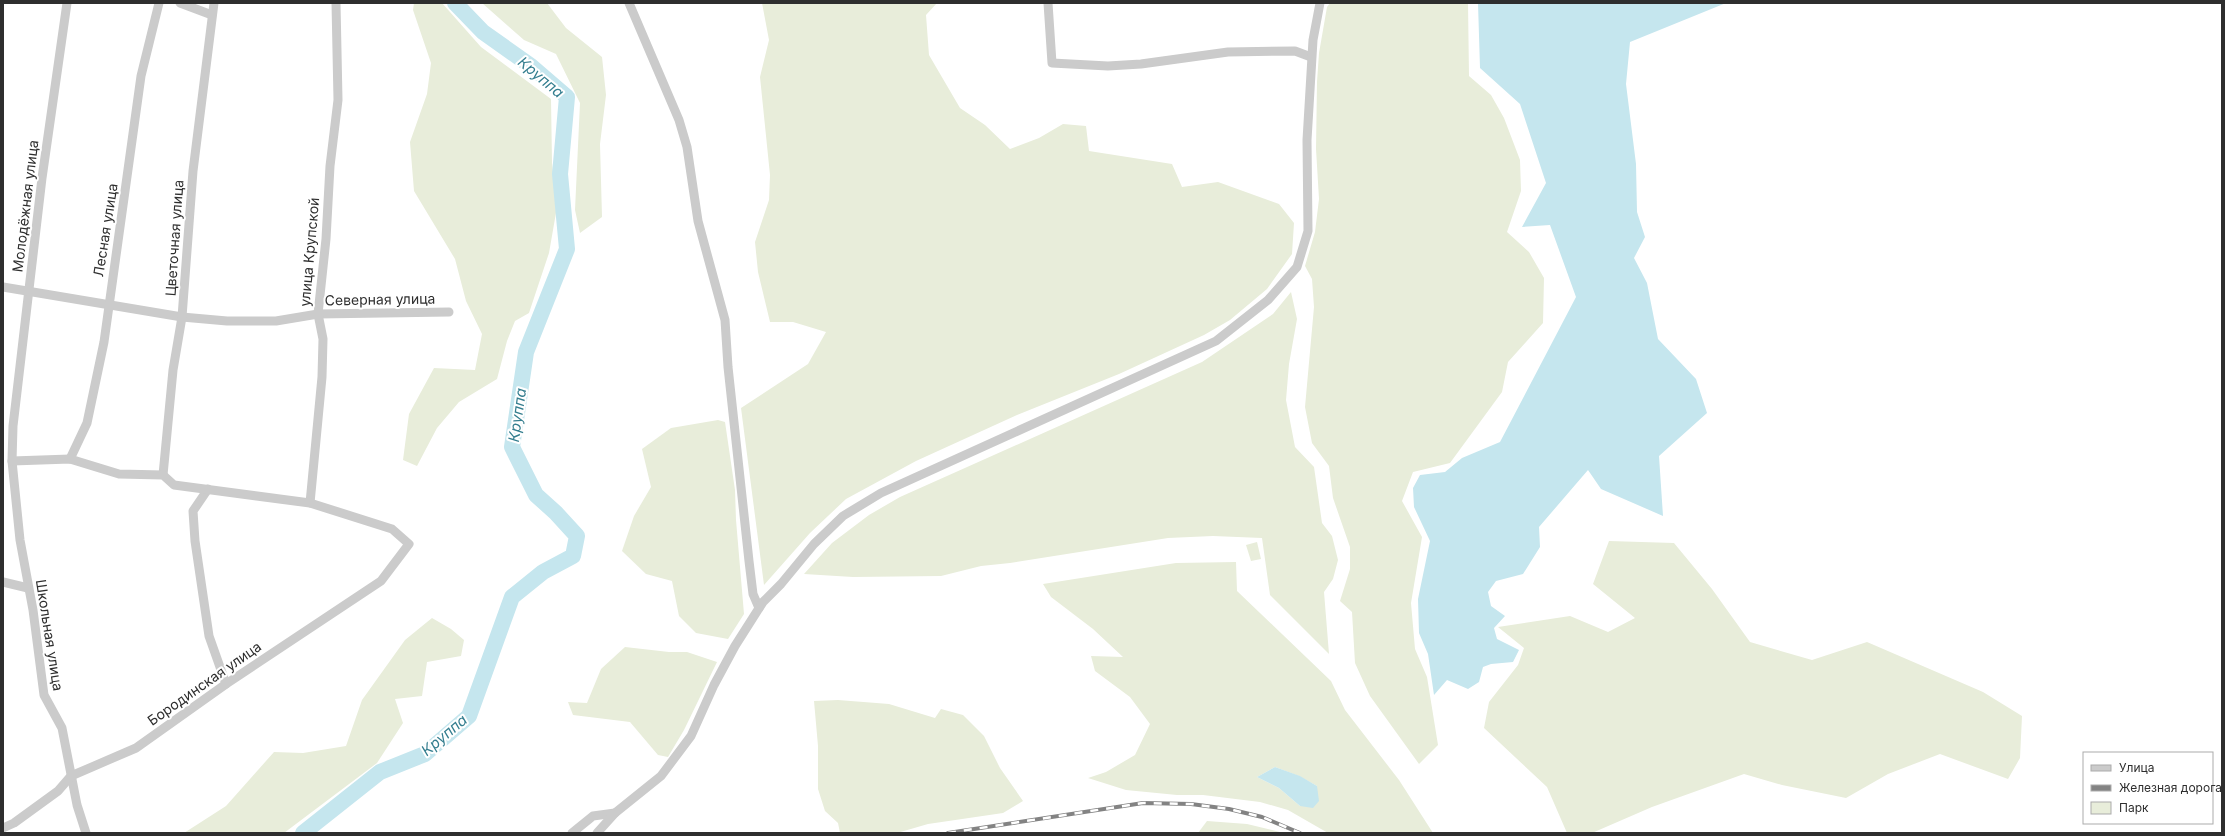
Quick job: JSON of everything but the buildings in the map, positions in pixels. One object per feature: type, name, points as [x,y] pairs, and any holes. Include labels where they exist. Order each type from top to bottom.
[{"type":"street","name":"Молодёжная улица","points":[[12,461],[13,426],[28,292],[53,95],[67,3]]},
{"type":"street","name":"Лесная улица","points":[[70,459],[87,423],[104,342],[108,304],[141,76],[159,3]]},
{"type":"street","points":[[180,3],[212,15]]},
{"type":"street","name":"Цветочная улица","points":[[163,475],[173,370],[182,317],[193,171],[214,3]]},
{"type":"street","name":"улица Крупской","points":[[310,503],[322,378],[323,338],[318,314],[326,239],[330,166],[338,100],[336,3]]},
{"type":"street","points":[[629,3],[680,120],[687,147],[698,222],[726,320],[728,367],[749,561],[753,594],[759,608]]},
{"type":"street","points":[[1048,3],[1052,64],[1115,65],[1228,52],[1295,51],[1312,58]]},
{"type":"street","points":[[596,833],[615,813],[661,776],[691,736],[714,686],[759,608],[814,544],[843,516],[881,493],[1216,341],[1268,300],[1297,267],[1308,231],[1307,140],[1312,58],[1320,3]]},
{"type":"street","name":"Северная улица","points":[[3,287],[182,317],[227,321],[276,321],[318,314],[450,312]]},
{"type":"street","points":[[3,427],[13,426]]},
{"type":"street","points":[[12,461],[70,459],[119,474],[163,475],[174,485],[310,503]]},
{"type":"street","name":"Школьная улица","points":[[12,461],[20,540],[44,696],[62,728],[71,776],[86,833]]},
{"type":"street","points":[[208,489],[193,511],[195,541],[209,636],[226,684]]},
{"type":"street","name":"Бородинская улица","points":[[3,828],[14,823],[58,791],[71,776],[136,748],[226,684],[381,581],[409,544],[392,529],[310,503]]},
{"type":"street","points":[[3,582],[28,588]]},
{"type":"street","points":[[572,833],[593,816],[615,813]]},
{"type":"green space","points":[[414,3],[442,3],[481,47],[551,99],[552,163],[557,207],[549,253],[529,313],[515,321],[507,341],[497,379],[459,402],[437,428],[417,466],[403,460],[409,414],[434,368],[475,370],[482,334],[466,301],[455,259],[414,191],[410,142],[427,94],[431,63],[413,10]]},
{"type":"green space","points":[[482,3],[547,3],[566,28],[602,57],[606,95],[600,144],[602,217],[580,233],[575,210],[580,103],[556,54],[524,40]]},
{"type":"green space","points":[[762,3],[937,3],[926,15],[929,55],[960,108],[985,125],[1010,149],[1039,138],[1063,124],[1086,126],[1089,151],[1172,164],[1182,187],[1218,182],[1279,204],[1294,223],[1292,254],[1267,289],[1230,320],[1204,335],[1119,374],[1017,415],[916,461],[846,499],[810,533],[764,585],[741,408],[808,364],[826,332],[793,322],[770,322],[758,272],[755,242],[769,200],[770,175],[760,77],[769,40]]},
{"type":"green space","points":[[1330,3],[1468,3],[1469,76],[1491,95],[1504,118],[1520,160],[1521,191],[1507,232],[1529,252],[1544,278],[1543,323],[1508,362],[1502,392],[1450,463],[1413,472],[1402,501],[1422,537],[1411,603],[1415,649],[1427,677],[1438,745],[1419,764],[1370,696],[1355,663],[1352,612],[1340,601],[1350,569],[1350,547],[1333,498],[1329,466],[1312,443],[1305,407],[1314,307],[1312,279],[1305,266],[1315,232],[1319,199],[1316,149],[1317,82],[1319,53],[1327,7]]},
{"type":"green space","points":[[1291,292],[1297,319],[1289,364],[1286,400],[1295,447],[1314,467],[1322,523],[1332,536],[1338,560],[1333,579],[1324,592],[1329,654],[1270,595],[1262,538],[1213,536],[1168,538],[1010,563],[981,566],[941,576],[853,577],[804,574],[832,543],[869,515],[900,497],[1202,362],[1273,314]]},
{"type":"green space","points":[[718,420],[725,422],[735,490],[744,614],[728,639],[696,633],[679,616],[672,581],[646,574],[622,551],[634,516],[651,487],[642,449],[671,428]]},
{"type":"green space","points":[[1609,541],[1674,543],[1712,589],[1750,642],[1812,660],[1867,642],[1983,692],[2022,716],[2020,758],[2008,779],[1940,754],[1888,774],[1846,798],[1782,785],[1744,774],[1652,807],[1592,833],[1567,833],[1547,787],[1484,728],[1489,702],[1518,665],[1524,648],[1498,627],[1570,616],[1608,632],[1635,618],[1593,584]]},
{"type":"green space","points":[[1257,542],[1261,559],[1251,561],[1246,545]]},
{"type":"green space","points":[[1236,562],[1237,591],[1331,681],[1345,710],[1399,780],[1433,833],[1328,833],[1288,810],[1260,802],[1203,795],[1177,795],[1126,790],[1088,778],[1106,772],[1135,755],[1150,724],[1130,697],[1095,671],[1091,656],[1123,657],[1093,629],[1051,597],[1043,584],[1176,563]],"holes":[[[1275,767],[1299,776],[1317,786],[1300,806],[1279,788],[1257,777]]]},
{"type":"green space","points":[[432,618],[451,629],[464,640],[461,656],[427,662],[422,696],[395,699],[403,723],[377,763],[284,833],[184,833],[226,806],[274,752],[303,753],[346,746],[362,700],[405,640]]},
{"type":"green space","points":[[625,647],[669,652],[687,652],[717,662],[684,730],[668,757],[658,755],[630,722],[573,715],[568,702],[587,703],[601,669]]},
{"type":"green space","points":[[838,700],[889,704],[935,718],[941,709],[963,715],[984,736],[1000,768],[1023,801],[1003,813],[928,824],[897,833],[840,833],[838,823],[825,811],[818,789],[818,746],[814,701]]},
{"type":"green space","points":[[1207,821],[1247,824],[1284,833],[1198,833]]},
{"type":"water","points":[[1478,3],[1726,3],[1630,42],[1626,84],[1636,164],[1637,212],[1645,237],[1634,258],[1647,283],[1658,339],[1696,379],[1707,413],[1659,456],[1663,516],[1601,489],[1588,470],[1539,527],[1540,547],[1523,574],[1496,581],[1488,592],[1491,606],[1505,616],[1494,628],[1497,639],[1519,650],[1513,662],[1491,664],[1483,667],[1479,682],[1468,689],[1447,680],[1434,695],[1428,654],[1419,633],[1418,599],[1430,541],[1414,507],[1413,488],[1420,475],[1445,472],[1462,458],[1500,442],[1576,297],[1550,225],[1522,227],[1546,183],[1520,104],[1480,68]]},
{"type":"water","points":[[1275,767],[1300,776],[1317,786],[1319,801],[1313,808],[1300,806],[1279,788],[1257,777]]},
{"type":"waterway","name":"Круппа","points":[[303,833],[380,772],[425,754],[469,716],[512,597],[543,572],[573,556],[577,536],[556,513],[536,495],[512,447],[526,352],[567,249],[560,174],[567,97],[531,66],[483,32],[455,3]]},
{"type":"railway","points":[[948,833],[1143,803],[1191,804],[1229,809],[1262,817],[1300,833]]}]
